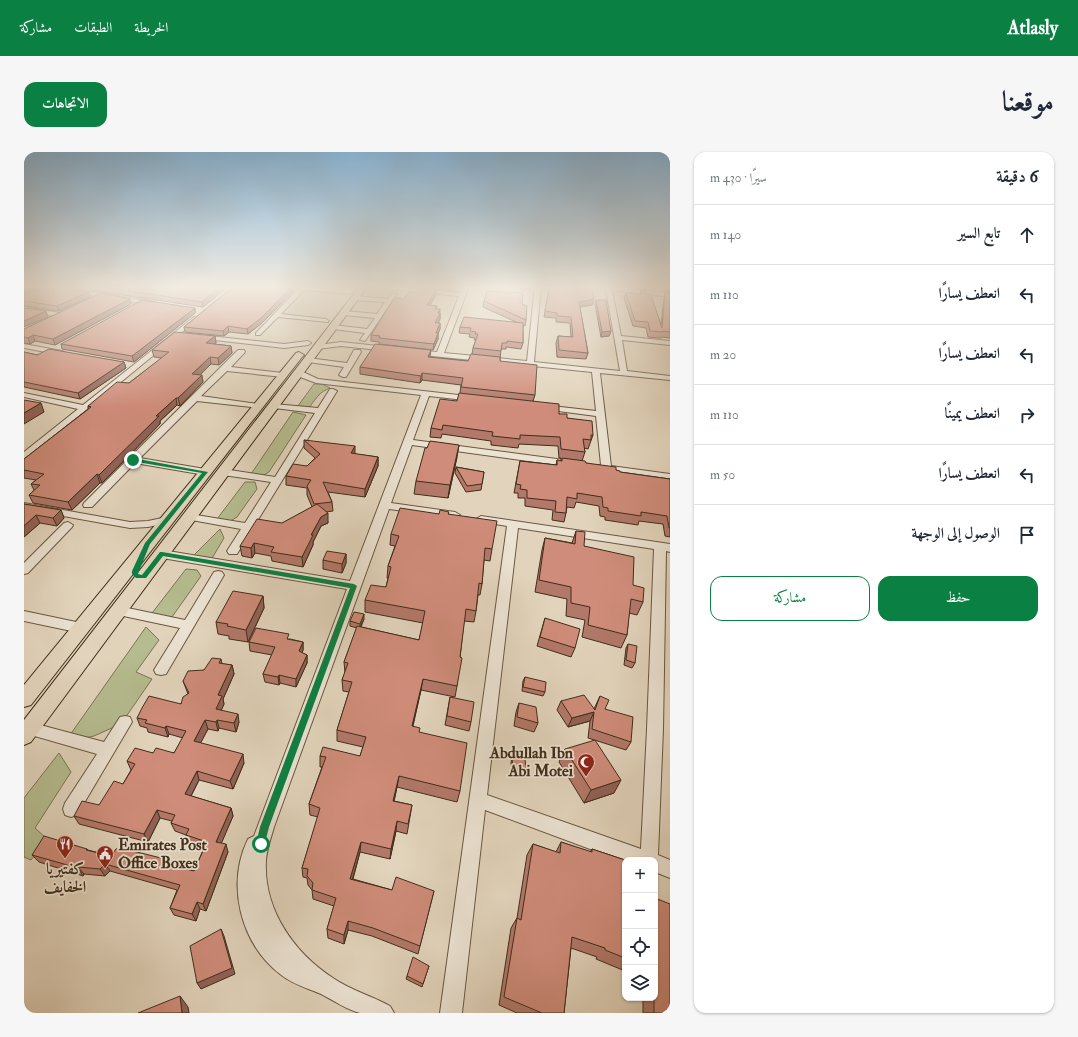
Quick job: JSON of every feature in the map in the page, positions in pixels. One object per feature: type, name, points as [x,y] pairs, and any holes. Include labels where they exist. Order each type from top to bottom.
[{"type":"main road","points":[[24,699],[237,431],[258,406],[286,380],[329,326]]},
{"type":"main road","points":[[322,335],[331,326]]},
{"type":"main road","points":[[27,732],[274,406],[286,380],[298,373],[304,358]]},
{"type":"main road","points":[[234,458],[236,448],[245,433],[237,431]]},
{"type":"main road","points":[[144,577],[138,577],[135,574],[147,544]]},
{"type":"street","points":[[24,457],[85,408],[132,366],[183,336],[191,326]]},
{"type":"street","points":[[258,334],[265,326]]},
{"type":"street","points":[[302,326],[341,344],[392,349]]},
{"type":"street","points":[[363,340],[372,326]]},
{"type":"street","points":[[440,354],[450,326]]},
{"type":"street","points":[[530,364],[534,326]]},
{"type":"street","points":[[616,326],[624,373]]},
{"type":"street","points":[[183,336],[284,346],[322,335],[369,331]]},
{"type":"street","points":[[322,335],[341,344]]},
{"type":"street","points":[[618,338],[670,343]]},
{"type":"street","points":[[24,346],[66,354]]},
{"type":"street","points":[[284,346],[304,358],[349,365]]},
{"type":"street","points":[[50,351],[58,347]]},
{"type":"street","points":[[408,351],[670,378]]},
{"type":"street","points":[[88,505],[241,352]]},
{"type":"street","points":[[343,375],[357,352]]},
{"type":"street","points":[[224,368],[286,380],[316,381],[482,400]]},
{"type":"street","points":[[596,371],[599,414],[606,469]]},
{"type":"street","points":[[298,373],[316,381]]},
{"type":"street","points":[[233,551],[333,391]]},
{"type":"street","points":[[383,1013],[297,974],[280,961],[265,945],[255,927],[247,900],[247,867],[252,848],[265,827],[426,394]]},
{"type":"street","points":[[24,395],[85,408]]},
{"type":"street","points":[[195,398],[258,406]]},
{"type":"street","points":[[274,406],[320,411]]},
{"type":"street","points":[[536,407],[599,414]]},
{"type":"street","points":[[408,442],[670,477]]},
{"type":"street","points":[[133,460],[205,472]]},
{"type":"street","points":[[223,472],[277,480]]},
{"type":"street","points":[[385,505],[665,547],[649,857]]},
{"type":"street","points":[[24,506],[130,525],[148,524],[167,520]]},
{"type":"street","points":[[190,517],[248,527]]},
{"type":"street","points":[[450,1013],[513,524]]},
{"type":"street","points":[[24,570],[68,525]]},
{"type":"street","points":[[130,525],[141,533],[147,544]]},
{"type":"street","points":[[162,554],[354,586]]},
{"type":"street","points":[[161,670],[218,574]]},
{"type":"street","points":[[118,611],[188,625]]},
{"type":"street","points":[[24,616],[81,628]]},
{"type":"street","points":[[71,809],[125,722]]},
{"type":"street","points":[[27,732],[108,750]]},
{"type":"street","points":[[477,799],[637,857]]},
{"type":"street","points":[[658,864],[670,869]]},
{"type":"green space","points":[[314,384],[322,384],[330,388],[321,393],[310,407],[295,410]]},
{"type":"green space","points":[[293,412],[306,415],[269,472],[262,476],[249,477]]},
{"type":"green space","points":[[245,482],[255,482],[257,489],[237,517],[229,522],[214,523]]},
{"type":"green space","points":[[220,529],[224,538],[211,560],[190,559]]},
{"type":"green space","points":[[186,569],[197,570],[201,576],[172,617],[159,624],[149,617]]},
{"type":"green space","points":[[146,627],[159,640],[136,672],[152,679],[121,724],[94,736],[65,742]]},
{"type":"green space","points":[[59,753],[71,772],[35,828],[47,839],[31,860],[24,857],[24,798]]},
{"type":"building","points":[[30,326],[78,326],[53,339],[33,335],[28,338],[24,337],[24,329]]},
{"type":"building","points":[[94,326],[171,326],[132,356],[61,344]]},
{"type":"building","points":[[185,326],[228,326],[223,331],[184,327]]},
{"type":"building","points":[[229,326],[251,326],[247,329]]},
{"type":"building","points":[[376,326],[439,326],[434,344],[379,338],[380,336],[371,335]]},
{"type":"building","points":[[523,326],[523,343],[507,341],[507,343],[502,343],[501,351],[473,348],[478,334],[470,331],[471,328],[460,327]]},
{"type":"building","points":[[572,326],[583,326],[588,353],[559,350],[558,336],[573,337]]},
{"type":"building","points":[[601,326],[610,326],[611,331],[602,332]]},
{"type":"building","points":[[649,326],[661,326],[662,328],[662,326],[670,326],[670,332],[650,331]]},
{"type":"building","points":[[175,332],[215,336],[206,343],[231,346],[218,358],[210,357],[192,374],[202,375],[178,398],[176,398],[156,416],[159,416],[99,475],[97,474],[68,502],[29,495],[40,485],[31,484],[44,474],[24,470],[24,459],[91,407],[88,406],[117,382],[129,383],[169,352],[152,350]]},
{"type":"building","points":[[375,344],[431,350],[428,357],[468,361],[471,354],[500,357],[500,361],[537,365],[535,395],[461,387],[463,378],[422,373],[421,376],[360,367]]},
{"type":"building","points":[[49,349],[124,362],[78,393],[24,382],[24,352],[37,355]]},
{"type":"building","points":[[459,393],[559,404],[559,414],[567,414],[567,418],[592,421],[593,435],[591,435],[591,440],[583,439],[585,452],[561,449],[560,437],[520,435],[520,439],[492,436],[493,432],[443,425],[442,430],[431,428],[440,399],[457,401]]},
{"type":"building","points":[[24,400],[41,403],[24,413]]},
{"type":"building","points":[[304,440],[355,446],[351,453],[378,457],[365,489],[323,482],[332,502],[314,504],[307,486],[311,480],[286,476],[293,464],[307,466],[320,454]]},
{"type":"building","points":[[430,441],[459,445],[450,485],[416,481],[425,448],[427,448]]},
{"type":"building","points":[[562,458],[616,467],[616,470],[620,472],[670,479],[670,528],[667,516],[641,512],[641,516],[608,511],[608,508],[603,507],[602,497],[577,493],[577,499],[567,497],[566,513],[555,512],[556,501],[527,498],[527,490],[520,489],[521,485],[516,484],[520,461],[557,465],[557,460],[562,461]]},
{"type":"building","points":[[456,467],[484,472],[482,484],[467,486]]},
{"type":"building","points":[[24,504],[61,510],[53,518],[36,515],[24,526]]},
{"type":"building","points":[[317,504],[328,513],[321,517],[311,535],[313,535],[302,557],[271,552],[274,547],[254,543],[251,548],[240,546],[257,519],[282,523]]},
{"type":"building","points":[[400,508],[439,514],[440,510],[449,512],[448,514],[497,521],[492,549],[485,548],[482,584],[479,583],[476,611],[466,609],[460,657],[462,658],[457,686],[423,679],[412,726],[420,728],[419,732],[467,743],[460,791],[399,776],[393,801],[412,805],[408,824],[397,821],[391,849],[361,842],[350,879],[392,890],[396,877],[434,891],[420,946],[373,928],[348,921],[344,935],[327,929],[336,898],[312,890],[313,883],[307,876],[308,869],[302,868],[320,808],[309,804],[326,757],[320,756],[323,747],[360,756],[366,737],[337,730],[352,682],[342,680],[348,663],[344,662],[357,626],[419,640],[425,611],[365,600],[371,585],[386,587],[391,567],[388,566],[399,536],[391,534]]},
{"type":"building","points":[[576,531],[585,532],[584,546],[634,557],[633,585],[644,588],[643,602],[631,599],[627,635],[588,625],[590,607],[571,603],[571,587],[539,580],[545,538],[575,544]]},
{"type":"building","points":[[327,551],[346,554],[342,564],[323,560]]},
{"type":"building","points":[[233,591],[263,596],[246,630],[216,622]]},
{"type":"building","points":[[354,612],[364,614],[360,624],[350,621]]},
{"type":"building","points":[[545,618],[580,629],[575,648],[540,637]]},
{"type":"building","points":[[256,628],[289,634],[287,639],[303,642],[299,651],[307,655],[296,679],[279,675],[278,677],[263,674],[275,647],[249,642]]},
{"type":"building","points":[[628,644],[637,646],[635,663],[626,660]]},
{"type":"building","points":[[212,658],[221,659],[219,663],[232,665],[218,695],[222,696],[216,709],[238,714],[234,723],[217,720],[216,722],[205,720],[194,741],[243,754],[230,781],[197,771],[185,794],[231,808],[216,842],[226,844],[203,904],[197,902],[192,914],[170,908],[180,885],[105,864],[100,869],[78,868],[32,855],[44,836],[87,849],[86,850],[111,856],[116,849],[125,849],[173,861],[171,865],[194,871],[207,842],[186,835],[189,829],[171,823],[175,815],[157,810],[144,834],[74,816],[82,801],[99,805],[114,781],[123,784],[135,764],[127,761],[135,748],[153,753],[156,748],[174,753],[186,731],[145,723],[147,720],[137,718],[149,696],[181,704],[183,697],[189,693],[183,681],[188,671],[204,670]]},
{"type":"building","points":[[525,677],[546,682],[545,692],[523,687]]},
{"type":"building","points":[[584,695],[595,710],[600,696],[609,700],[605,709],[633,717],[631,742],[592,729],[594,712],[572,718],[561,701]]},
{"type":"building","points":[[450,697],[474,702],[471,722],[447,716]]},
{"type":"building","points":[[519,703],[536,707],[538,723],[517,717]]},
{"type":"building","points":[[595,740],[621,780],[591,790],[565,749]]},
{"type":"building","points":[[512,758],[525,759],[526,770],[513,769]]},
{"type":"building","points":[[561,842],[592,852],[592,849],[622,859],[622,957],[605,950],[605,948],[572,937],[564,1013],[542,1013],[504,997],[517,918],[521,920],[533,844],[560,853]]},
{"type":"building","points":[[658,899],[670,904],[670,1013],[654,1013],[654,1001],[658,1001]]},
{"type":"building","points":[[221,929],[232,968],[197,983],[190,946]]},
{"type":"building","points":[[413,957],[429,966],[423,984],[407,976]]},
{"type":"building","points":[[180,996],[182,1013],[138,1013]]},
{"type":"place","name":"Abdullah Ibn Abi Motei","points":[[586,777]]},
{"type":"place","name":"كفتيريا الخفايف","points":[[65,859]]},
{"type":"place","name":"Emirates Post Office Boxes","points":[[105,869]]},
{"type":"route","points":[[133,460],[205,472],[147,544],[135,571],[135,574],[138,577],[144,577],[162,554],[354,586],[265,827],[261,844]]}]
